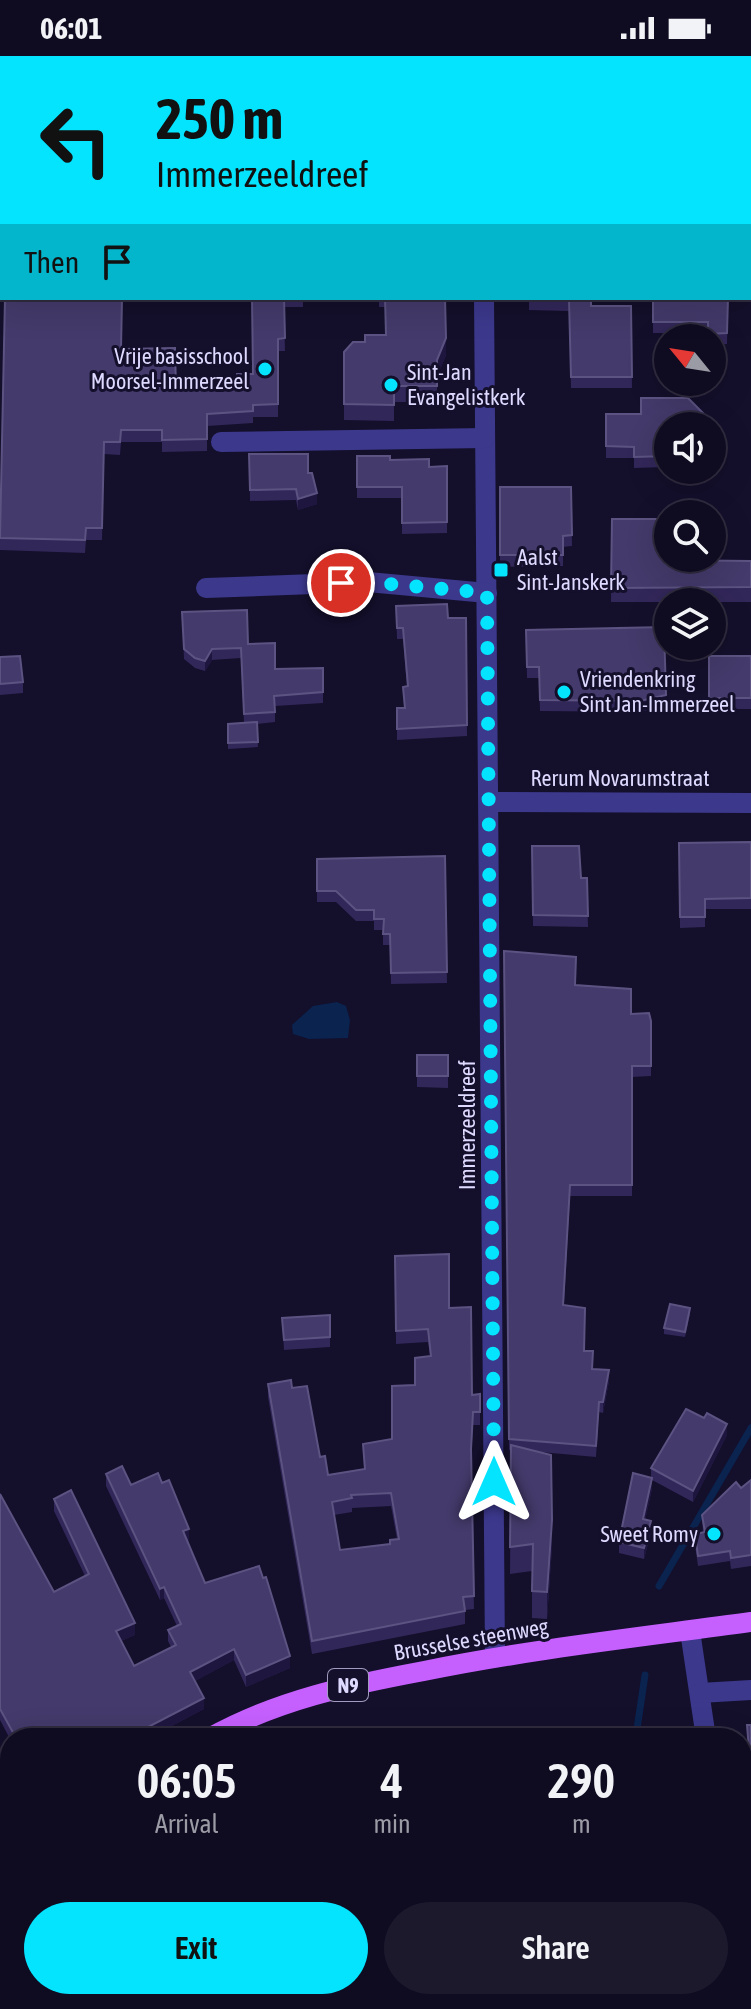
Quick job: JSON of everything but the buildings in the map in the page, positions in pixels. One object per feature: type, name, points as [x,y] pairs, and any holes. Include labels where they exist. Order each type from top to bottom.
[{"type":"main road","name":"Brusselse steenweg","points":[[229,1728],[267,1709],[322,1691],[495,1657],[751,1622]]},
{"type":"street","name":"Immerzeeldreef","points":[[484,300],[495,1657]]},
{"type":"street","points":[[221,442],[485,438]]},
{"type":"street","points":[[206,588],[368,582],[487,593]]},
{"type":"street","name":"Rerum Novarumstraat","points":[[489,802],[751,803]]},
{"type":"street","points":[[690,1631],[705,1728]]},
{"type":"street","points":[[700,1693],[751,1690]]},
{"type":"water","points":[[337,1002],[346,1006],[350,1020],[348,1038],[309,1039],[293,1034],[292,1025],[313,1006]]},
{"type":"waterway","points":[[659,1586],[751,1428]]},
{"type":"waterway","points":[[637,1728],[645,1675]]},
{"type":"place","name":"Vrije basisschool Moorsel-Immerzeel","points":[[265,369]]},
{"type":"place","name":"Sint-Jan Evangelistkerk","points":[[391,385]]},
{"type":"place","name":"Aalst Sint-Janskerk","points":[[501,570]]},
{"type":"place","name":"Vriendenkring Sint Jan-Immerzeel","points":[[564,692]]},
{"type":"place","name":"Sweet Romy","points":[[714,1534]]},
{"type":"route","points":[[341,583],[368,582],[487,593],[494,1482]]}]
